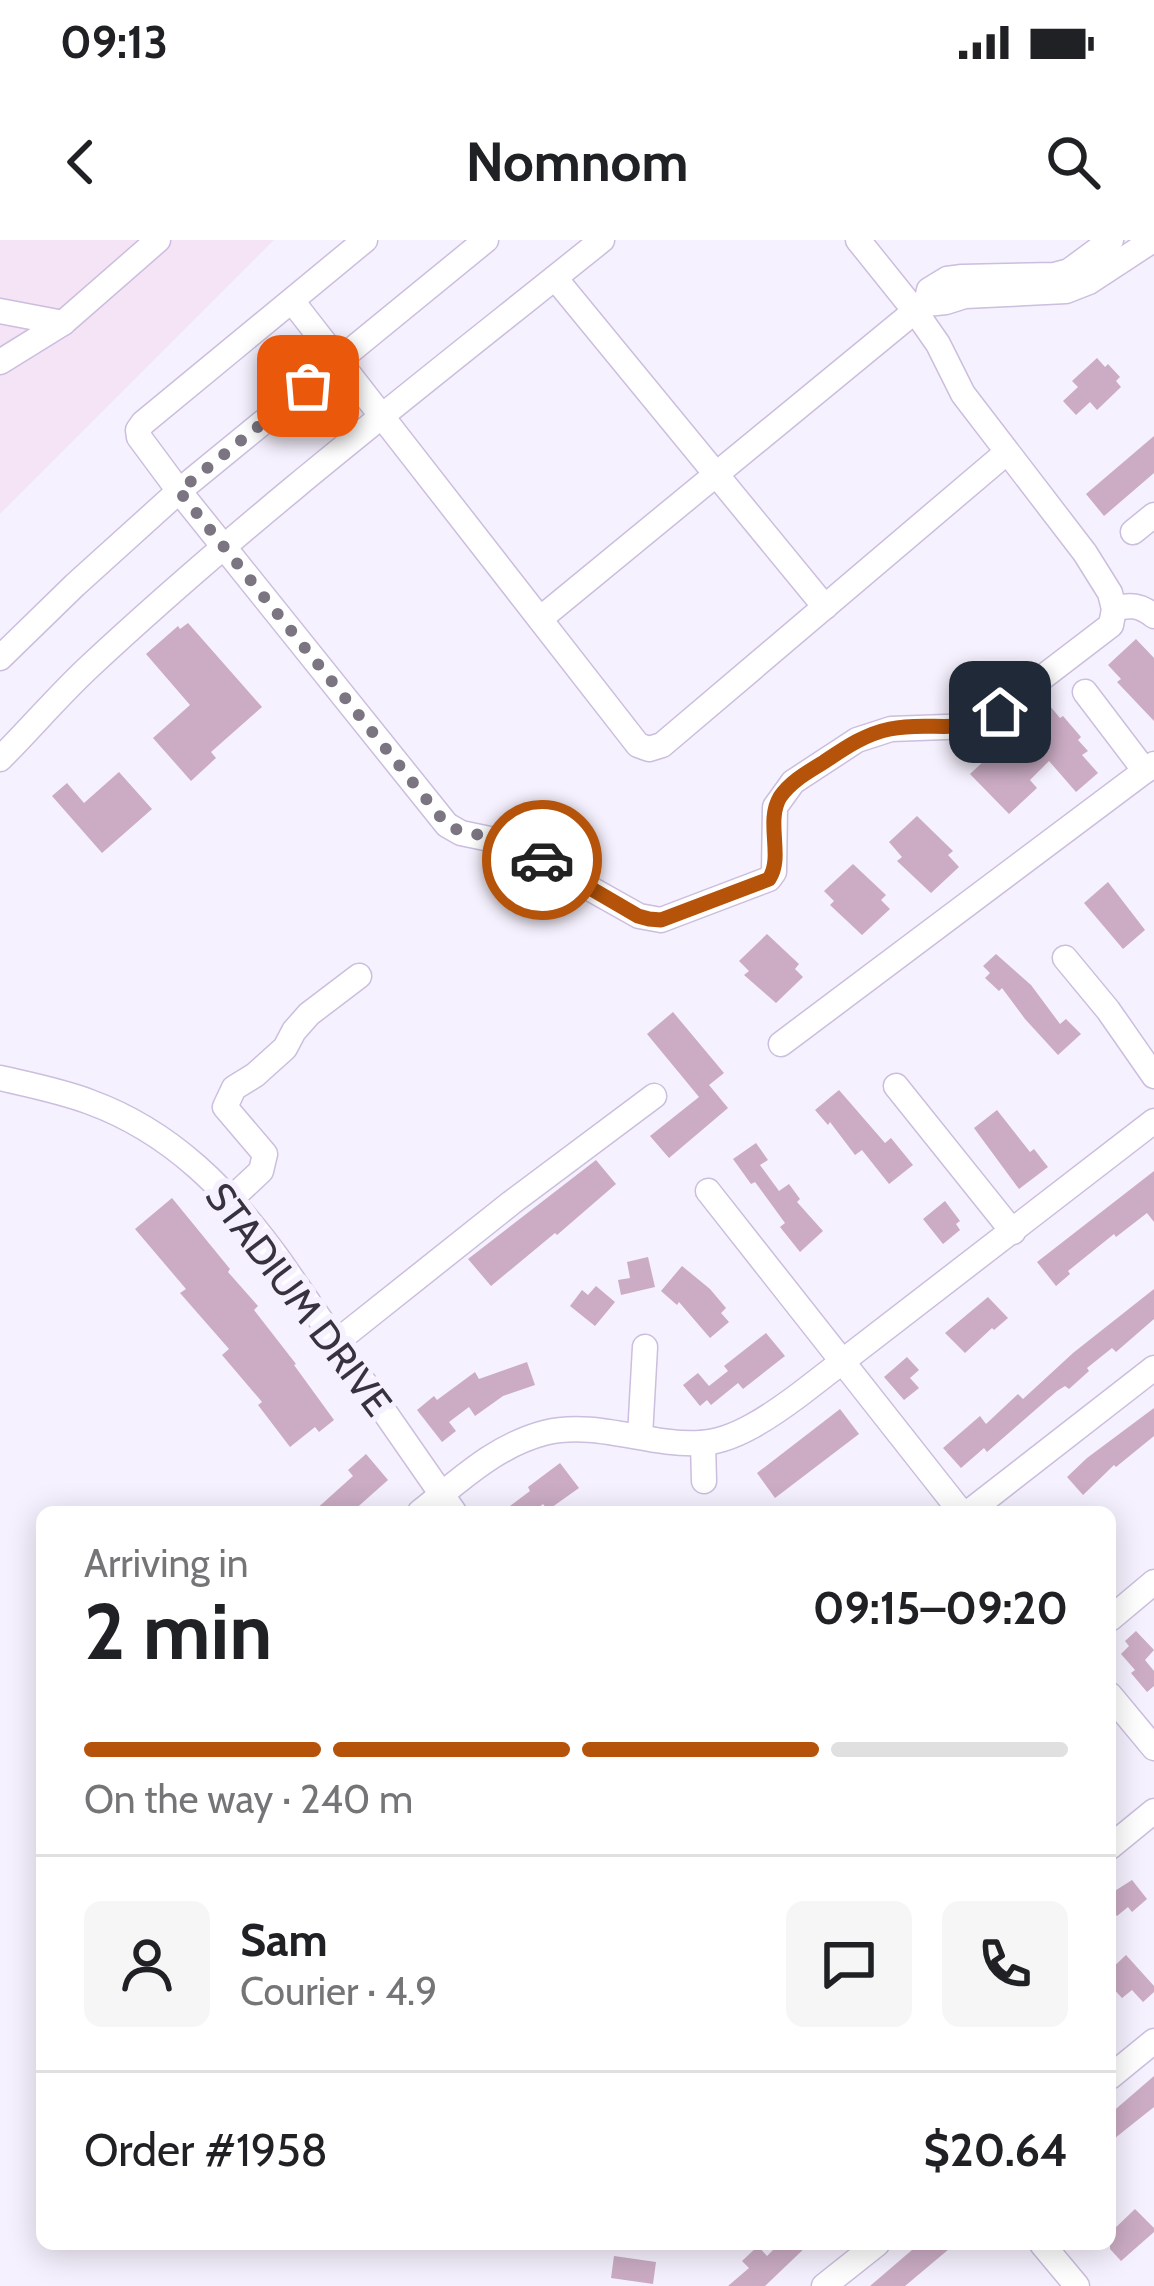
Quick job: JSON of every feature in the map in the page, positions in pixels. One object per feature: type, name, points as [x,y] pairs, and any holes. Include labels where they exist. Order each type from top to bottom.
[{"type":"street","points":[[0,362],[63,323],[158,240]]},
{"type":"street","points":[[365,240],[143,423],[138,430],[142,443],[447,825],[461,833],[509,843],[638,916],[661,920],[769,879],[774,872],[776,807],[793,782],[857,740],[891,729],[983,723],[1111,625],[1110,593],[1085,553],[963,394],[920,308],[858,240]]},
{"type":"street","points":[[0,658],[179,491],[486,240]]},
{"type":"street","points":[[0,759],[87,670],[225,547],[602,240]]},
{"type":"street","points":[[540,619],[920,308],[929,290],[947,279],[1069,271],[1111,240]]},
{"type":"street","points":[[920,308],[965,296],[1066,291],[1089,282],[1153,240]]},
{"type":"street","points":[[555,278],[825,607]]},
{"type":"street","points":[[292,301],[638,745],[650,749],[662,746],[1006,452]]},
{"type":"street","points":[[0,311],[63,323]]},
{"type":"street","points":[[1133,532],[1154,515]]},
{"type":"street","points":[[1114,609],[1128,604],[1154,616]]},
{"type":"street","points":[[781,1044],[1150,767],[1085,692]]},
{"type":"street","points":[[1065,958],[1154,1076]]},
{"type":"street","points":[[231,1199],[261,1171],[265,1154],[225,1107],[234,1088],[285,1048],[309,1014],[358,976]]},
{"type":"street","name":"STADIUM DRIVE","points":[[0,1078],[68,1095],[137,1123],[190,1158],[231,1199],[279,1260],[448,1503]]},
{"type":"street","points":[[896,1086],[1013,1232]]},
{"type":"street","points":[[335,1343],[654,1096]]},
{"type":"street","points":[[448,1503],[489,1457],[518,1441],[549,1432],[583,1429],[704,1444],[759,1423],[1154,1121]]},
{"type":"street","points":[[707,1191],[960,1506]]},
{"type":"street","points":[[640,1436],[645,1347]]},
{"type":"street","points":[[973,1506],[1154,1368]]},
{"type":"street","points":[[704,1444],[704,1481]]},
{"type":"street","points":[[1116,1614],[1154,1582]]},
{"type":"street","points":[[1116,1702],[1154,1748]]},
{"type":"street","points":[[1116,1842],[1154,1810]]},
{"type":"street","points":[[1116,2072],[1154,2041]]},
{"type":"street","points":[[824,2286],[869,2250]]},
{"type":"street","points":[[1047,2250],[1077,2286]]},
{"type":"shaded area","points":[[0,240],[274,240],[0,514]]},
{"type":"building","points":[[1097,358],[1120,377],[1116,381],[1121,387],[1097,410],[1090,402],[1076,415],[1063,401],[1078,387],[1072,381]]},
{"type":"building","points":[[1154,436],[1154,473],[1104,516],[1086,494]]},
{"type":"building","points":[[188,623],[262,707],[211,752],[216,758],[191,781],[153,738],[190,705],[146,654]]},
{"type":"building","points":[[1136,639],[1154,658],[1154,721],[1117,682],[1121,679],[1108,665]]},
{"type":"building","points":[[1050,706],[1081,737],[1078,740],[1088,751],[1082,755],[1098,773],[1076,792],[1049,761],[1030,780],[1037,788],[1009,814],[970,774]]},
{"type":"building","points":[[119,772],[152,809],[102,853],[52,796],[67,783],[84,803]]},
{"type":"building","points":[[917,816],[953,851],[948,855],[959,867],[931,893],[897,861],[902,857],[889,842]]},
{"type":"building","points":[[853,864],[886,895],[881,900],[890,909],[862,935],[830,905],[834,901],[824,891]]},
{"type":"building","points":[[1108,882],[1145,930],[1123,949],[1084,903]]},
{"type":"building","points":[[767,934],[799,964],[795,969],[803,977],[776,1003],[744,975],[749,971],[739,961]]},
{"type":"building","points":[[996,954],[1031,985],[1060,1024],[1066,1019],[1081,1034],[1058,1055],[1002,988],[999,991],[985,978],[990,973],[983,966]]},
{"type":"building","points":[[673,1012],[724,1073],[709,1085],[728,1108],[669,1158],[650,1136],[699,1097],[647,1034]]},
{"type":"building","points":[[839,1090],[885,1143],[891,1138],[913,1165],[889,1184],[862,1150],[855,1155],[815,1110]]},
{"type":"building","points":[[997,1110],[1048,1167],[1019,1189],[974,1128]]},
{"type":"building","points":[[756,1143],[768,1160],[760,1165],[779,1191],[789,1184],[800,1199],[797,1202],[823,1231],[800,1252],[780,1227],[785,1223],[733,1159]]},
{"type":"building","points":[[596,1160],[616,1184],[491,1286],[468,1259]]},
{"type":"building","points":[[1154,1171],[1154,1222],[1147,1213],[1116,1237],[1114,1234],[1056,1286],[1037,1262]]},
{"type":"building","points":[[172,1198],[258,1306],[254,1310],[334,1420],[319,1432],[315,1427],[290,1447],[258,1405],[262,1402],[222,1355],[229,1349],[180,1293],[186,1289],[135,1229]]},
{"type":"building","points":[[945,1201],[960,1221],[956,1224],[960,1230],[943,1244],[923,1219]]},
{"type":"building","points":[[648,1257],[655,1287],[621,1295],[618,1280],[630,1278],[627,1262]]},
{"type":"building","points":[[682,1266],[726,1308],[721,1313],[729,1322],[710,1338],[679,1302],[677,1305],[661,1291]]},
{"type":"building","points":[[596,1286],[615,1302],[595,1326],[570,1306],[582,1290],[588,1295]]},
{"type":"building","points":[[1154,1289],[1154,1319],[1116,1352],[1112,1348],[1087,1368],[1069,1389],[1065,1386],[1057,1391],[987,1452],[984,1448],[961,1468],[943,1448],[980,1416],[986,1424],[1018,1394],[1023,1399]]},
{"type":"building","points":[[988,1297],[1008,1318],[965,1353],[945,1333]]},
{"type":"building","points":[[766,1333],[785,1356],[743,1389],[738,1383],[711,1405],[707,1400],[700,1406],[683,1385],[698,1373],[709,1386],[728,1371],[724,1366]]},
{"type":"building","points":[[907,1357],[919,1370],[910,1378],[919,1388],[904,1400],[884,1377]]},
{"type":"building","points":[[527,1362],[535,1385],[503,1396],[475,1416],[469,1407],[449,1422],[456,1431],[442,1442],[417,1410],[475,1372],[479,1379]]},
{"type":"building","points":[[1154,1408],[1154,1436],[1083,1495],[1067,1477]]},
{"type":"building","points":[[840,1409],[859,1434],[775,1498],[757,1473]]},
{"type":"building","points":[[366,1454],[388,1480],[359,1506],[320,1506],[353,1476],[348,1470]]},
{"type":"building","points":[[560,1463],[579,1488],[554,1506],[510,1506],[530,1491],[528,1487]]},
{"type":"building","points":[[1136,1631],[1154,1650],[1145,1660],[1154,1671],[1154,1686],[1147,1692],[1121,1654],[1129,1646],[1125,1641]]},
{"type":"building","points":[[1132,1880],[1147,1899],[1132,1912],[1128,1907],[1117,1916],[1116,1890]]},
{"type":"building","points":[[1126,1955],[1154,1986],[1154,1992],[1143,2002],[1132,1990],[1122,1998],[1116,1992],[1116,1964]]},
{"type":"building","points":[[1154,2076],[1154,2107],[1116,2137],[1116,2109]]},
{"type":"building","points":[[1135,2209],[1154,2232],[1121,2261],[1111,2250],[1116,2250],[1116,2227]]},
{"type":"building","points":[[754,2250],[767,2256],[773,2250],[803,2250],[765,2286],[728,2286],[749,2268],[742,2261]]},
{"type":"building","points":[[912,2250],[948,2250],[905,2286],[870,2286]]},
{"type":"building","points":[[614,2256],[656,2262],[653,2284],[611,2278]]},
{"type":"way so far","points":[[308,386],[179,491],[447,825],[461,833],[509,843],[542,860]]},
{"type":"route","points":[[542,860],[638,916],[661,920],[769,879],[774,872],[776,807],[782,795],[793,782],[857,740],[891,729],[974,726],[1000,712]]}]
